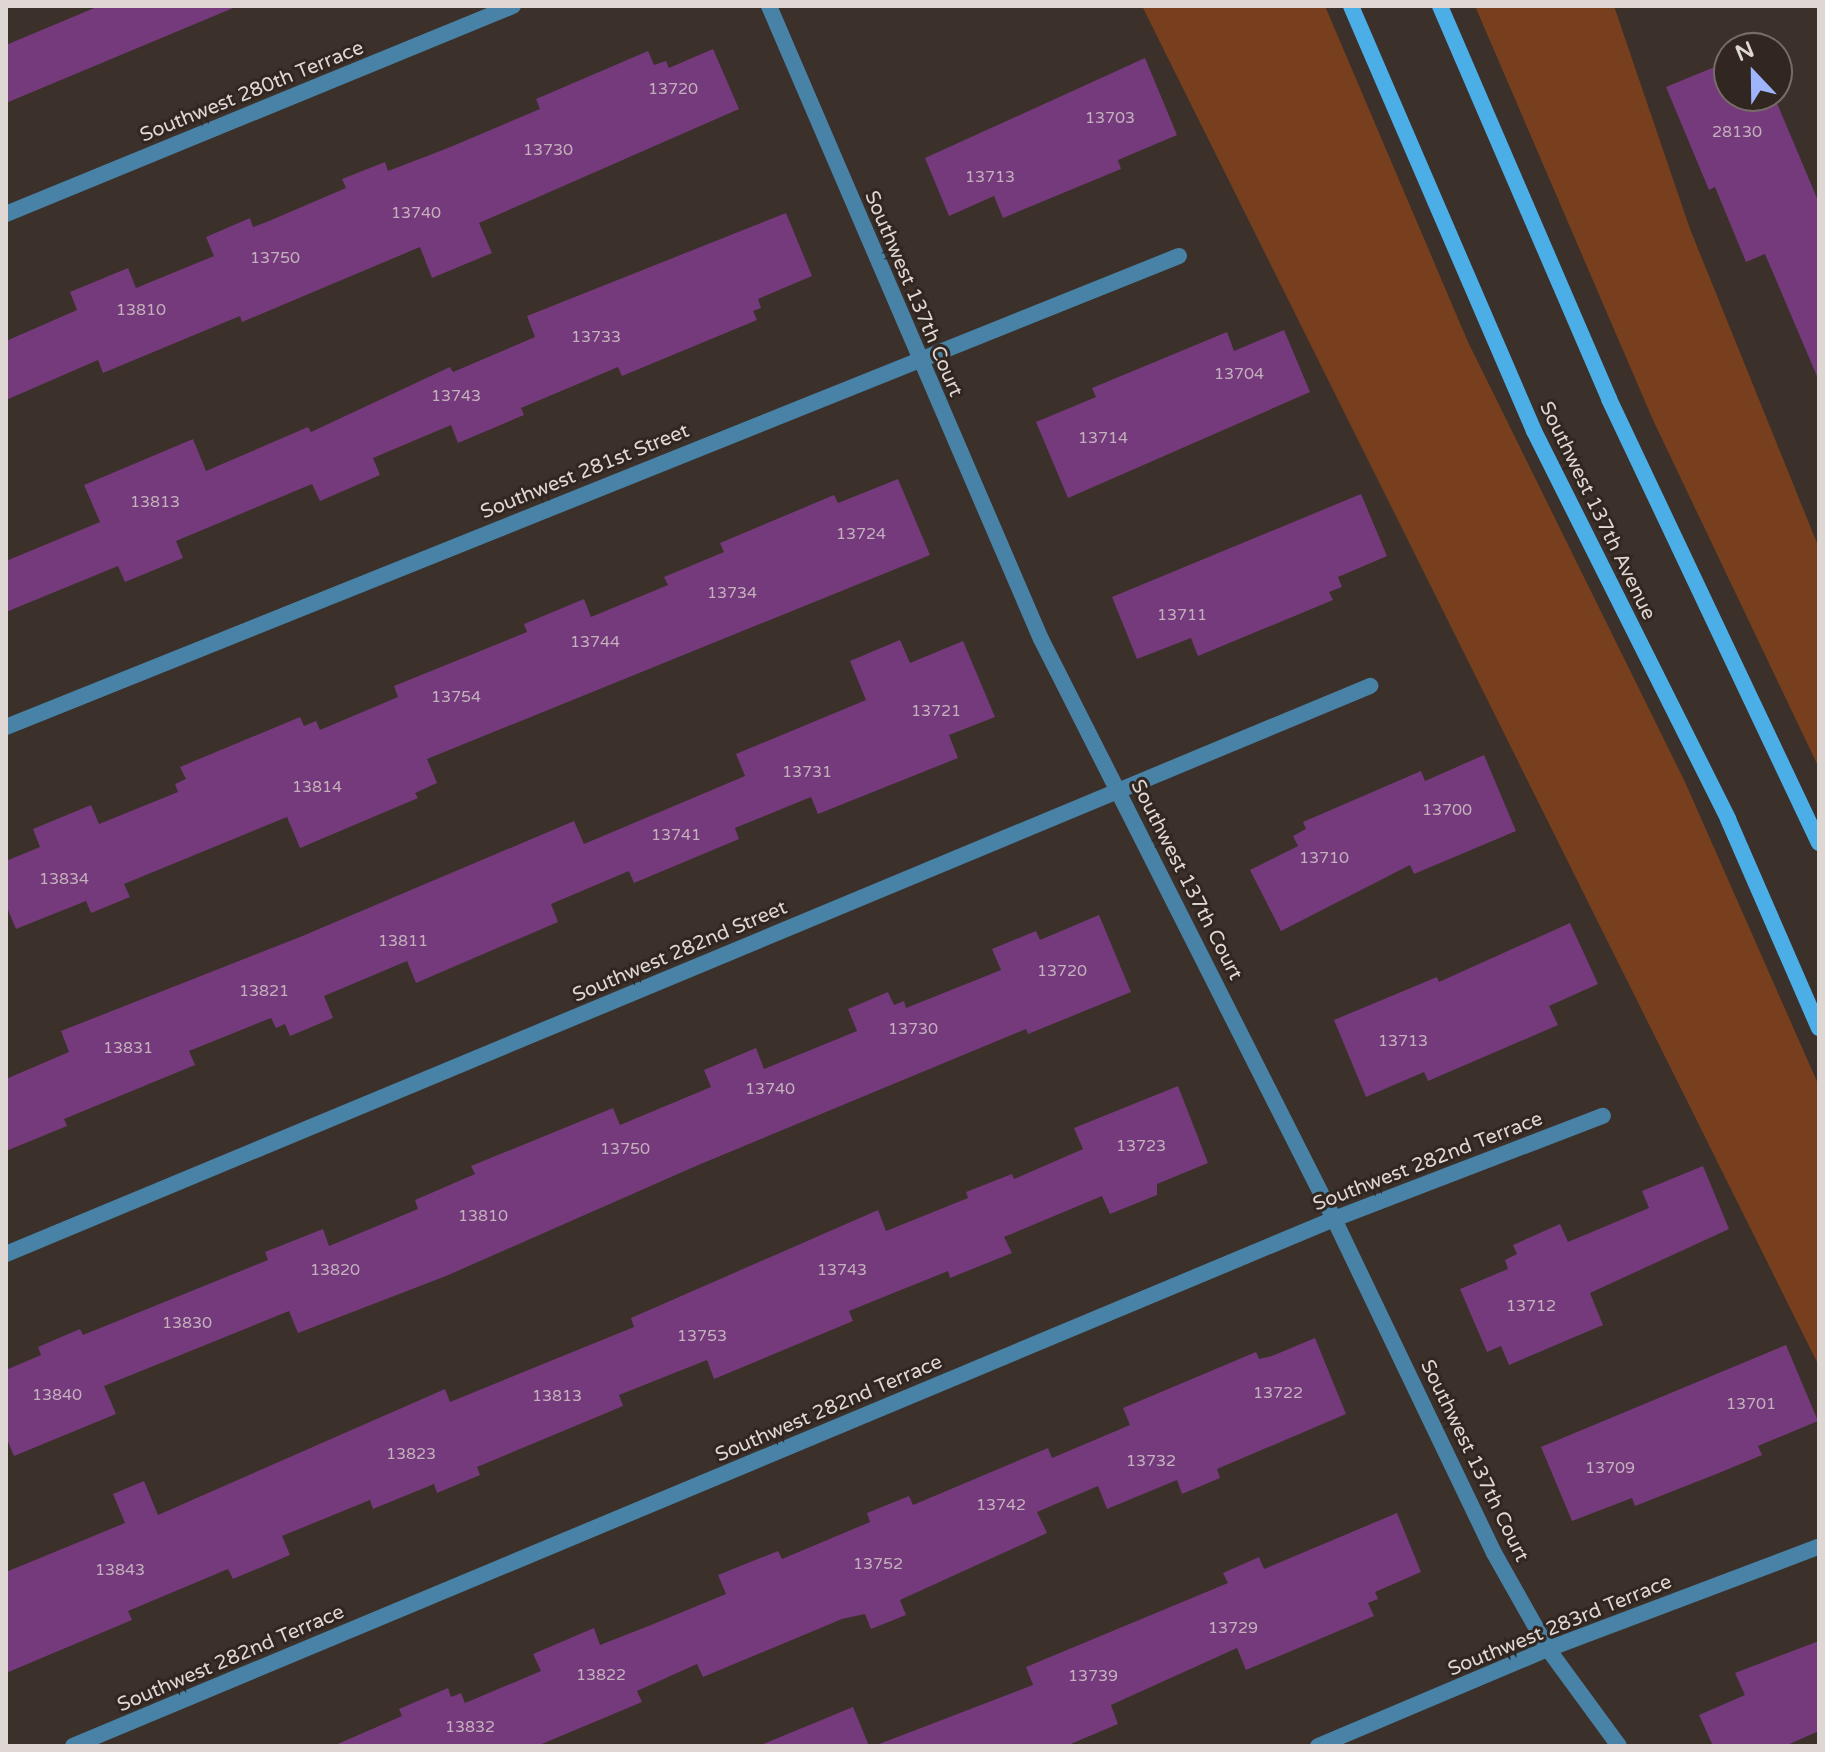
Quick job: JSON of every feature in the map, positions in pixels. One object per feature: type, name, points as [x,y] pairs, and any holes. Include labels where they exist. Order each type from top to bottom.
[{"type":"main road","name":"Southwest 137th Avenue","points":[[1351,6],[1534,431],[1728,819],[1819,1028]]},
{"type":"main road","points":[[1440,6],[1609,399],[1819,843]]},
{"type":"street","name":"Southwest 280th Terrace","points":[[6,214],[513,6]]},
{"type":"street","name":"Southwest 137th Court","points":[[769,6],[918,359],[1041,639],[1334,1219],[1494,1553],[1548,1649],[1619,1746]]},
{"type":"street","name":"Southwest 281st Street","points":[[6,727],[1179,256]]},
{"type":"street","name":"Southwest 282nd Street","points":[[6,1254],[1370,686]]},
{"type":"street","name":"Southwest 282nd Terrace","points":[[73,1746],[1334,1219],[1603,1116]]},
{"type":"street","name":"Southwest 283rd Terrace","points":[[1318,1746],[1548,1649],[1818,1547]]},
{"type":"shaded area","points":[[1142,6],[1325,6],[1468,342],[1685,782],[1819,1086],[1819,1366]]},
{"type":"shaded area","points":[[1475,6],[1614,6],[1690,229],[1819,548],[1819,768],[1653,420]]},
{"type":"building","points":[[99,6],[238,6],[6,103],[6,45]]},
{"type":"building","points":[[713,49],[739,109],[479,223],[492,253],[432,278],[420,247],[242,322],[240,316],[103,373],[98,360],[6,400],[6,341],[77,310],[70,292],[128,268],[136,288],[214,256],[206,237],[250,218],[253,227],[269,221],[346,188],[342,179],[385,162],[388,171],[448,148],[540,109],[536,99],[648,51],[654,65],[666,61],[669,68]]},
{"type":"building","points":[[1145,58],[1177,135],[1118,160],[1121,169],[1003,218],[994,196],[949,216],[925,158]]},
{"type":"building","points":[[1713,68],[1713,112],[1781,112],[1819,203],[1819,381],[1765,254],[1746,262],[1715,187],[1709,190],[1666,87]]},
{"type":"building","points":[[786,213],[812,276],[758,299],[761,308],[753,311],[757,320],[622,376],[618,367],[521,408],[524,415],[458,443],[451,425],[373,458],[380,475],[320,501],[312,484],[176,541],[183,558],[125,582],[118,566],[6,612],[6,561],[100,522],[84,485],[193,439],[206,471],[308,427],[311,432],[450,367],[453,372],[535,337],[527,316]]},
{"type":"building","points":[[1284,330],[1310,392],[1068,498],[1036,422],[1096,397],[1092,388],[1227,332],[1234,351]]},
{"type":"building","points":[[898,479],[930,555],[427,759],[437,783],[415,793],[418,798],[300,848],[287,817],[124,884],[130,897],[91,913],[86,901],[16,929],[6,905],[6,861],[40,847],[33,829],[91,805],[99,824],[178,792],[175,784],[186,779],[180,767],[300,717],[304,726],[316,721],[320,730],[398,697],[394,686],[527,632],[524,624],[584,599],[591,617],[668,585],[664,577],[724,552],[720,543],[834,495],[838,503]]},
{"type":"building","points":[[1361,494],[1387,556],[1338,577],[1342,587],[1329,592],[1333,600],[1198,656],[1191,638],[1137,659],[1112,597]]},
{"type":"building","points":[[900,640],[910,663],[963,641],[995,717],[949,735],[958,758],[818,814],[811,797],[735,828],[739,839],[634,883],[629,871],[551,904],[558,922],[416,983],[407,961],[324,996],[333,1018],[290,1036],[285,1024],[276,1028],[271,1018],[189,1051],[195,1065],[64,1119],[67,1126],[6,1151],[6,1079],[69,1052],[61,1031],[300,937],[574,821],[584,844],[745,776],[736,754],[866,700],[850,661]]},
{"type":"building","points":[[1484,755],[1516,831],[1414,874],[1410,865],[1281,931],[1250,870],[1298,846],[1293,836],[1306,829],[1303,822],[1421,771],[1425,781]]},
{"type":"building","points":[[1099,915],[1131,992],[1028,1034],[1026,1029],[696,1166],[446,1276],[298,1333],[289,1311],[104,1386],[116,1414],[14,1456],[6,1437],[6,1370],[41,1355],[38,1347],[80,1329],[83,1335],[268,1260],[265,1252],[323,1229],[329,1246],[418,1209],[415,1200],[475,1174],[471,1166],[613,1108],[620,1125],[711,1087],[704,1070],[756,1048],[764,1069],[857,1031],[848,1009],[888,992],[894,1005],[904,1001],[906,1008],[1001,970],[992,949],[1036,931],[1040,940]]},
{"type":"building","points":[[1570,923],[1598,984],[1549,1006],[1558,1025],[1428,1081],[1424,1072],[1366,1097],[1334,1020],[1437,977],[1439,982]]},
{"type":"building","points":[[1178,1086],[1208,1163],[1157,1184],[1157,1195],[1110,1214],[1102,1196],[1004,1237],[1012,1253],[950,1278],[948,1271],[849,1311],[853,1321],[714,1379],[707,1360],[619,1395],[623,1406],[477,1467],[480,1475],[437,1493],[434,1484],[373,1509],[370,1500],[282,1536],[290,1555],[233,1579],[228,1569],[128,1611],[132,1620],[6,1673],[6,1572],[125,1523],[113,1494],[144,1481],[158,1515],[445,1389],[450,1402],[634,1327],[631,1318],[878,1210],[886,1231],[968,1198],[966,1192],[1012,1174],[1014,1179],[1083,1149],[1074,1128]]},
{"type":"building","points":[[1703,1166],[1729,1229],[1590,1293],[1603,1325],[1509,1365],[1501,1346],[1487,1352],[1460,1289],[1508,1269],[1505,1260],[1517,1254],[1513,1245],[1560,1224],[1568,1242],[1649,1208],[1642,1191]]},
{"type":"building","points":[[1315,1338],[1346,1414],[1217,1469],[1220,1478],[1182,1494],[1177,1480],[1107,1509],[1098,1486],[1037,1512],[1047,1533],[900,1600],[906,1615],[871,1629],[865,1614],[842,1619],[703,1677],[697,1664],[637,1691],[642,1702],[537,1746],[333,1746],[402,1716],[399,1709],[448,1688],[451,1697],[461,1693],[465,1703],[541,1671],[533,1654],[594,1628],[600,1645],[651,1625],[726,1594],[718,1575],[778,1551],[782,1559],[870,1522],[867,1513],[909,1496],[913,1505],[1048,1448],[1052,1458],[1130,1425],[1123,1408],[1256,1352],[1259,1359],[1272,1356]]},
{"type":"building","points":[[1786,1345],[1818,1421],[1758,1446],[1762,1455],[1719,1473],[1635,1506],[1632,1498],[1572,1521],[1541,1447]]},
{"type":"building","points":[[1397,1513],[1421,1572],[1375,1592],[1378,1599],[1368,1603],[1374,1616],[1246,1670],[1237,1648],[1111,1705],[1118,1724],[1066,1746],[874,1746],[1033,1685],[1026,1667],[1228,1583],[1223,1573],[1259,1557],[1264,1569]]},
{"type":"building","points":[[1819,1641],[1819,1731],[1785,1746],[1713,1746],[1699,1715],[1745,1695],[1735,1673]]},
{"type":"building","points":[[853,1707],[869,1746],[761,1746],[761,1745]]}]
